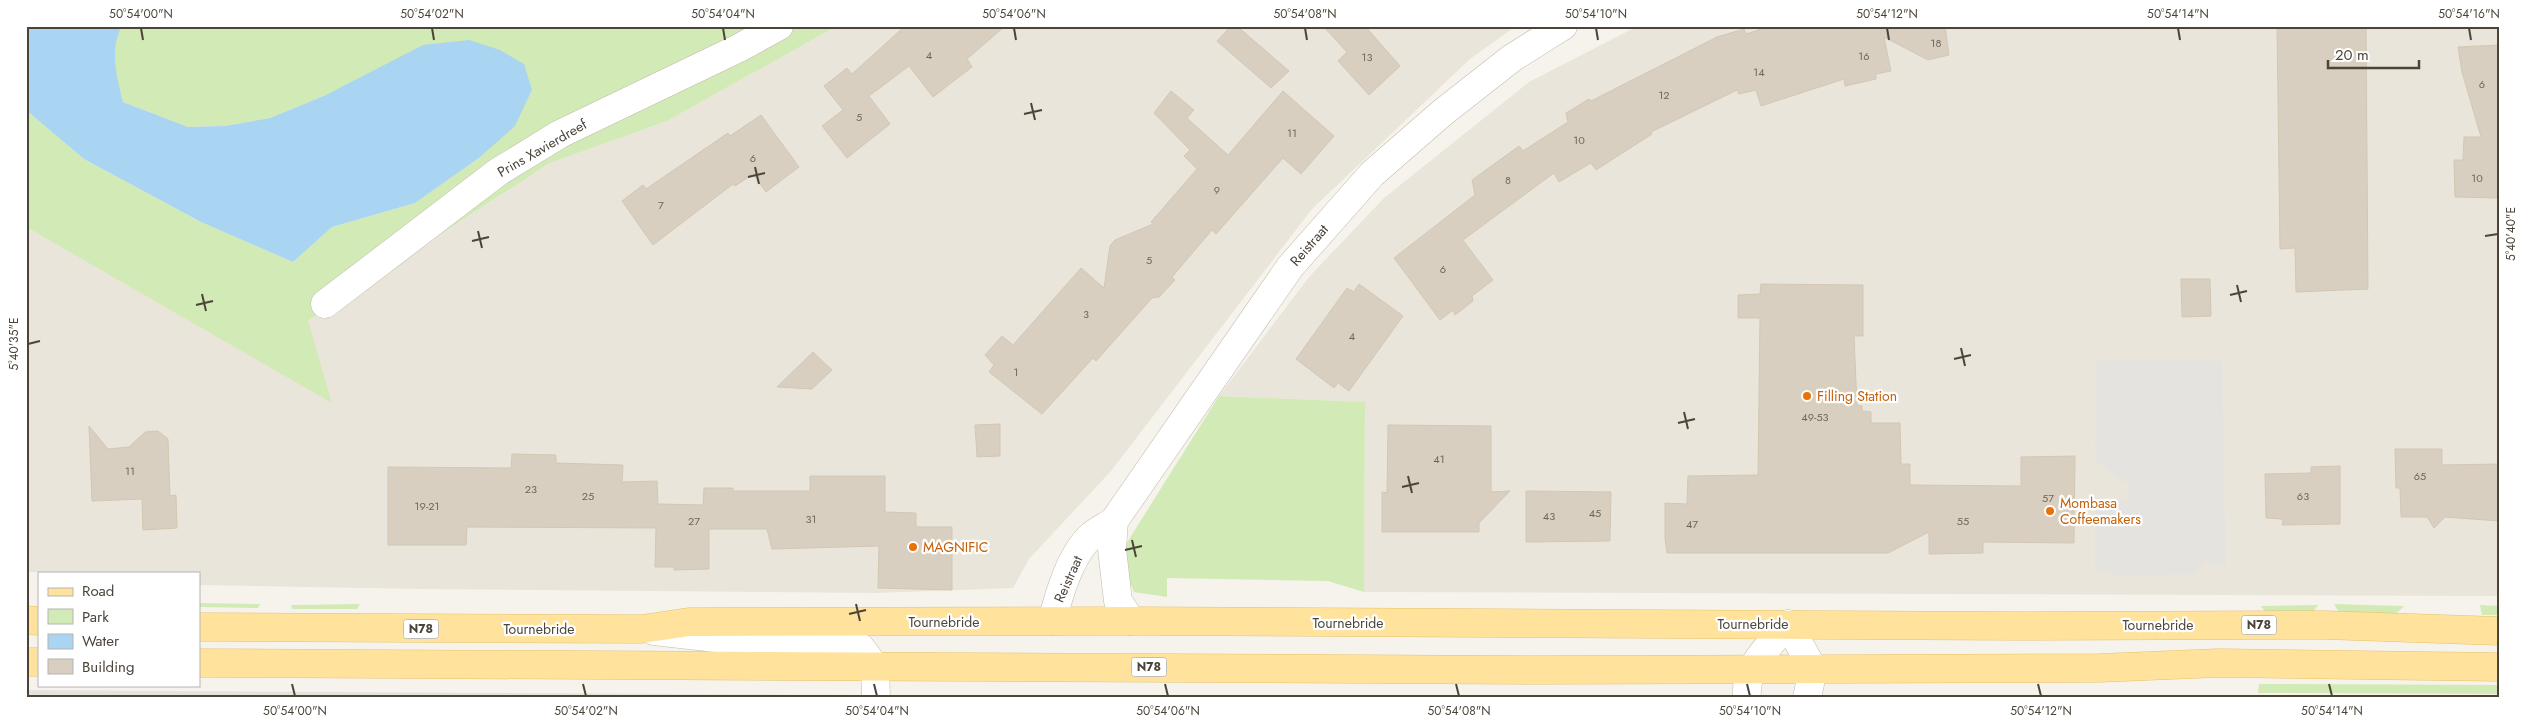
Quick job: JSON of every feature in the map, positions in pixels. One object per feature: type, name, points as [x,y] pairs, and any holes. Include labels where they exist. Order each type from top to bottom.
[{"type":"main road","name":"Tournebride","points":[[200,626],[642,629],[689,622],[1131,620],[2324,625],[2499,631]]},
{"type":"main road","name":"N78","points":[[200,663],[1813,669],[2099,668],[2219,663],[2499,667]]},
{"type":"street","name":"Prins Xavierdreef","points":[[325,304],[498,172],[560,134],[739,48],[779,26]]},
{"type":"street","name":"Reistraat","points":[[1052,621],[1061,590],[1078,554],[1090,537],[1114,520],[1290,267],[1372,174],[1442,113],[1512,58],[1563,26]]},
{"type":"street","points":[[1114,520],[1112,549],[1118,601],[1131,620]]},
{"type":"street","points":[[1747,698],[1746,689],[1750,669],[1788,624],[1813,669],[1807,698]]},
{"type":"street","points":[[642,629],[734,640],[861,648],[875,667],[876,698]]},
{"type":"shaded area","points":[[837,26],[1516,26],[1470,59],[1312,209],[1111,471],[1029,559],[1013,588],[877,593],[421,589],[200,585],[200,572],[26,572],[26,227],[332,402],[307,322],[550,163],[667,121]]},
{"type":"shaded area","points":[[1638,26],[2499,26],[2499,596],[1364,592],[1365,402],[1219,396],[1309,277],[1384,198],[1529,82]]},
{"type":"shaded area","points":[[2222,359],[2226,568],[2205,560],[2194,574],[2116,577],[2095,568],[2095,501],[2129,501],[2128,484],[2095,461],[2096,361]]},
{"type":"shaded area","points":[[26,690],[850,695],[851,698],[26,698]]},
{"type":"shaded area","points":[[1639,695],[1683,698],[1546,698]]},
{"type":"green space","points":[[122,26],[837,26],[667,121],[550,163],[308,321],[332,403],[26,227],[26,110],[84,159],[201,222],[293,262],[332,227],[415,203],[479,158],[515,125],[532,90],[326,95],[270,118],[225,126],[188,127],[123,102],[115,64],[115,44]]},
{"type":"green space","points":[[1219,396],[1365,402],[1364,592],[1328,581],[1167,578],[1167,597],[1134,592],[1126,572],[1126,544]]},
{"type":"green space","points":[[200,603],[260,604],[258,608],[200,607]]},
{"type":"green space","points":[[360,604],[357,609],[292,609],[291,605]]},
{"type":"green space","points":[[2334,604],[2404,606],[2396,614],[2340,614]]},
{"type":"green space","points":[[2318,605],[2311,615],[2268,616],[2261,606]]},
{"type":"green space","points":[[2480,605],[2499,606],[2499,615],[2482,615]]},
{"type":"green space","points":[[2259,684],[2499,685],[2499,694],[2258,693]]},
{"type":"water","points":[[26,26],[122,26],[116,44],[115,64],[123,102],[188,127],[225,126],[270,118],[326,95],[423,45],[469,40],[500,50],[524,64],[532,90],[515,126],[479,158],[415,203],[332,227],[293,262],[201,222],[84,159],[26,110]]},
{"type":"building","points":[[905,26],[1005,26],[967,59],[972,67],[933,97],[909,66],[869,96],[890,124],[847,158],[822,126],[843,110],[824,86],[847,68],[852,74]]},
{"type":"building","points":[[1231,26],[1237,26],[1289,71],[1271,88],[1217,41]]},
{"type":"building","points":[[1323,26],[1365,26],[1400,66],[1369,95],[1338,61],[1347,52]]},
{"type":"building","points":[[1771,26],[1945,26],[1949,55],[1928,60],[1884,37],[1891,71],[1876,74],[1876,79],[1845,86],[1844,79],[1761,106],[1756,90],[1739,94],[1737,90],[1651,132],[1652,134],[1596,170],[1591,163],[1559,182],[1554,173],[1463,240],[1493,280],[1472,296],[1473,301],[1455,315],[1453,310],[1440,320],[1394,258],[1475,195],[1472,180],[1519,146],[1523,151],[1568,122],[1566,113],[1589,99],[1591,101],[1717,37],[1744,29],[1746,34]]},
{"type":"building","points":[[2277,26],[2366,26],[2368,289],[2296,292],[2295,248],[2280,249]]},
{"type":"building","points":[[2499,45],[2499,198],[2455,197],[2454,160],[2463,160],[2464,137],[2481,137],[2462,72],[2458,47]]},
{"type":"building","points":[[1171,91],[1194,110],[1187,118],[1228,155],[1283,91],[1334,136],[1301,174],[1283,158],[1216,234],[1212,230],[1172,277],[1175,280],[1159,297],[1152,298],[1096,361],[1093,358],[1042,414],[989,372],[994,365],[985,355],[1002,336],[1013,345],[1081,268],[1104,288],[1110,246],[1115,240],[1153,224],[1151,222],[1197,169],[1184,156],[1190,150],[1154,113]]},
{"type":"building","points":[[761,115],[799,167],[766,192],[753,174],[735,186],[733,184],[653,245],[622,201],[643,185],[646,189],[728,133],[730,136]]},
{"type":"building","points":[[2181,279],[2210,279],[2211,316],[2182,317]]},
{"type":"building","points":[[1359,284],[1403,316],[1349,391],[1338,383],[1334,388],[1296,359],[1347,288],[1354,292]]},
{"type":"building","points":[[1761,284],[1863,285],[1863,336],[1854,336],[1857,405],[1862,406],[1862,411],[1871,412],[1871,423],[1900,423],[1901,464],[1910,464],[1910,485],[2021,486],[2021,457],[2075,456],[2074,543],[1983,542],[1983,553],[1929,554],[1929,532],[1888,553],[1667,553],[1665,503],[1687,504],[1688,476],[1758,475],[1760,318],[1738,318],[1738,295],[1760,294]]},
{"type":"building","points":[[813,352],[832,370],[812,389],[777,387]]},
{"type":"building","points":[[1000,424],[1000,456],[977,457],[975,425]]},
{"type":"building","points":[[1388,425],[1491,426],[1491,492],[1510,491],[1479,523],[1479,532],[1382,532],[1382,492],[1387,493]]},
{"type":"building","points":[[89,426],[108,449],[129,447],[145,432],[158,431],[168,439],[170,496],[176,495],[177,528],[143,530],[142,499],[92,501]]},
{"type":"building","points":[[2395,449],[2442,449],[2442,465],[2499,464],[2499,521],[2445,517],[2434,528],[2427,517],[2401,517],[2400,488],[2396,488]]},
{"type":"building","points":[[512,454],[556,455],[556,463],[623,465],[622,482],[657,481],[658,504],[703,505],[704,488],[733,488],[733,491],[810,491],[810,476],[885,476],[885,512],[916,513],[916,527],[952,527],[952,590],[878,588],[879,546],[772,549],[767,529],[709,529],[709,569],[674,570],[674,567],[655,567],[656,528],[467,527],[466,545],[388,545],[388,467],[511,468]]},
{"type":"building","points":[[2340,466],[2340,524],[2282,525],[2283,519],[2266,518],[2265,474],[2311,473],[2311,467]]},
{"type":"building","points":[[1526,491],[1611,492],[1610,541],[1526,542]]},
{"type":"place","name":"Filling Station","points":[[1807,396]]},
{"type":"place","name":"Mombasa Coffeemakers","points":[[2050,511]]},
{"type":"place","name":"MAGNIFIC","points":[[913,547]]}]
